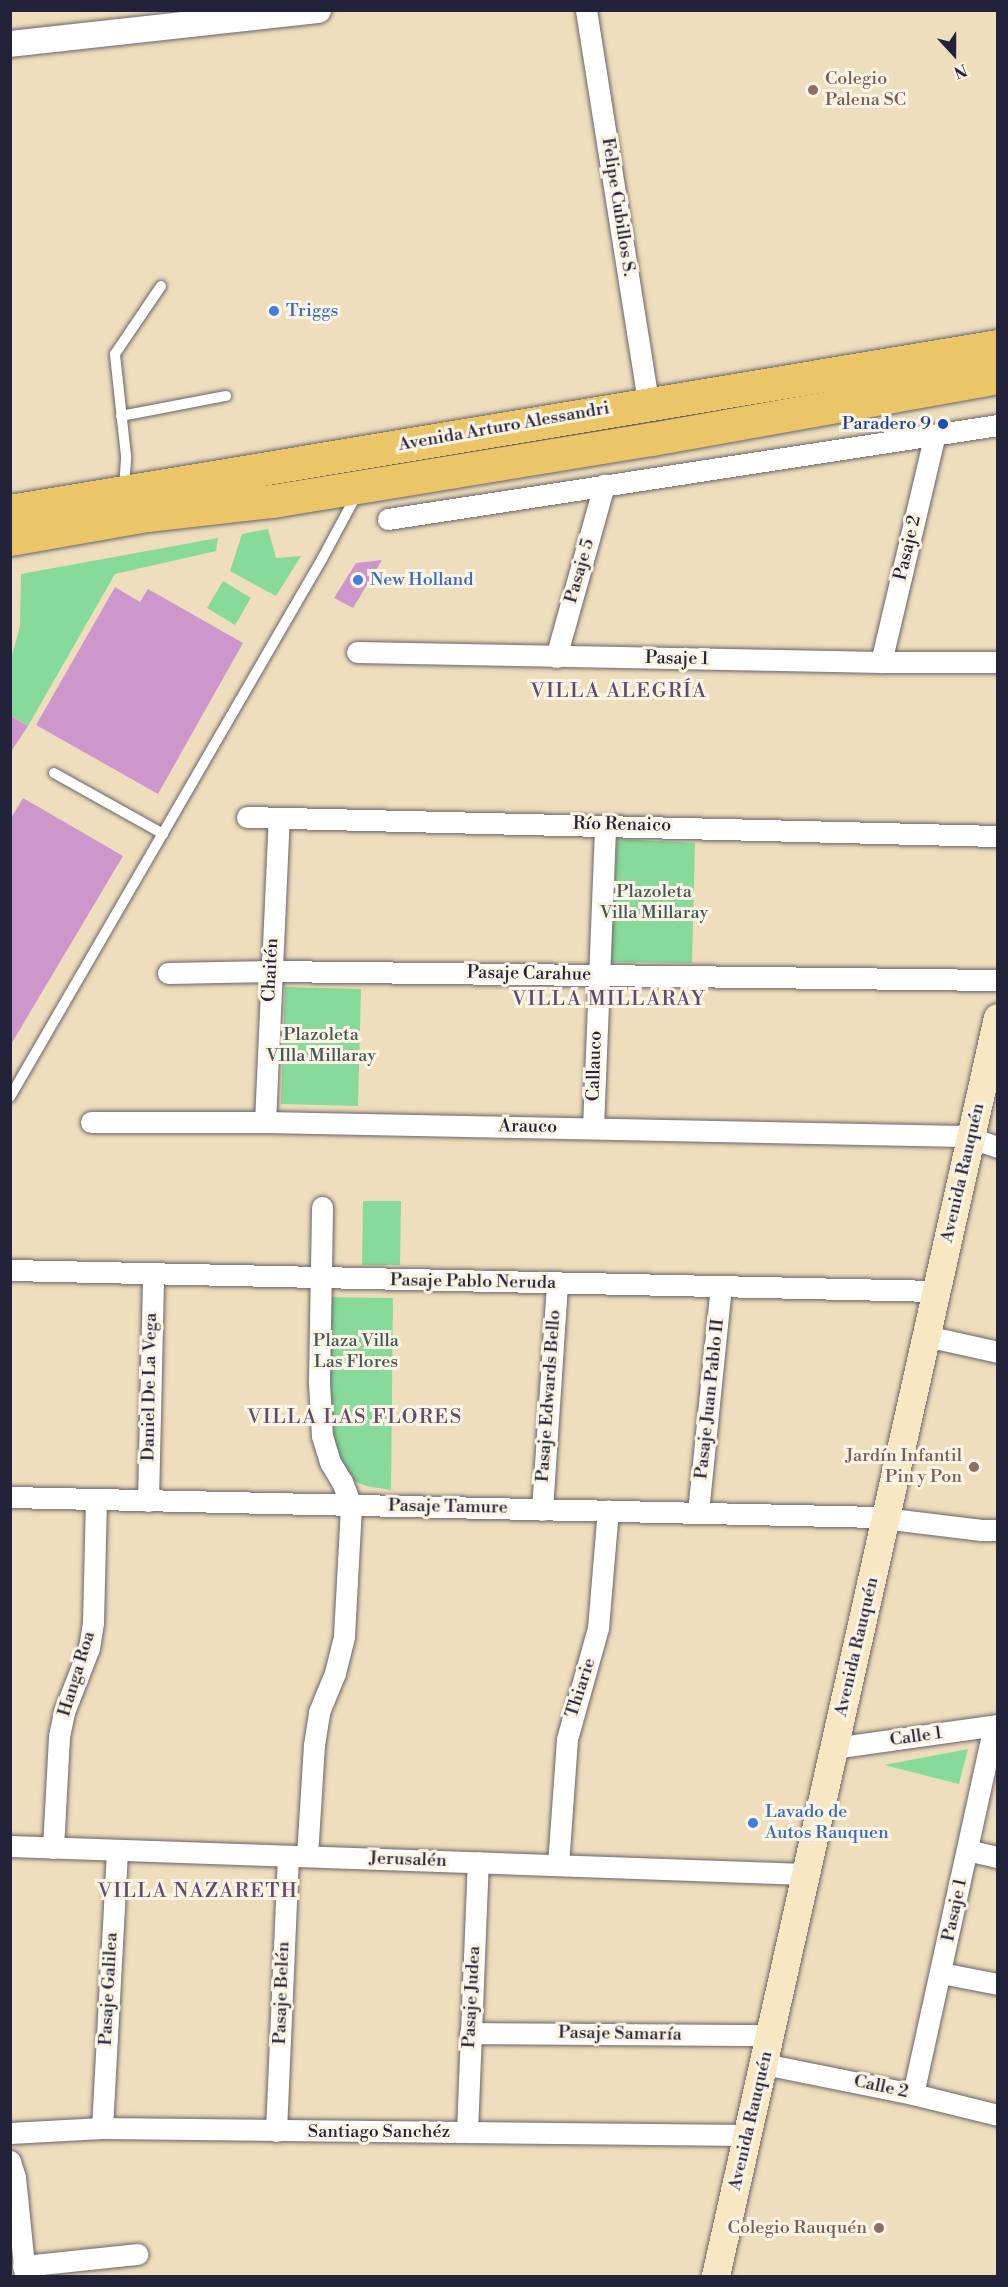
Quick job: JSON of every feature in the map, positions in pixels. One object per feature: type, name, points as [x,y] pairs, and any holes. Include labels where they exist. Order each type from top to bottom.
[{"type":"main road","name":"Avenida Arturo Alessandri","points":[[10,539],[147,515],[272,501],[369,470],[648,403],[998,346]]},
{"type":"main road","name":"Avenida Arturo Alessandri","points":[[10,511],[124,492],[369,470],[651,439],[998,377]]},
{"type":"main road","name":"Avenida Rauquén","points":[[716,2277],[886,1518],[968,1136],[998,1018]]},
{"type":"street","points":[[10,44],[318,10]]},
{"type":"street","name":"Felipe Cubillos S.","points":[[586,10],[648,403]]},
{"type":"street","points":[[388,519],[998,425]]},
{"type":"street","name":"Pasaje 2","points":[[881,662],[935,434]]},
{"type":"street","name":"Pasaje 5","points":[[556,657],[604,485]]},
{"type":"street","name":"Pasaje 1","points":[[357,652],[556,657],[998,662]]},
{"type":"street","name":"Río Renaico","points":[[247,817],[998,836]]},
{"type":"street","name":"Chaitén","points":[[265,1122],[270,971],[279,818]]},
{"type":"street","name":"Callauco","points":[[593,1128],[605,825]]},
{"type":"street","name":"Pasaje Carahue","points":[[168,973],[270,971],[998,980]]},
{"type":"street","name":"Arauco","points":[[91,1122],[265,1122],[968,1136],[998,1147]]},
{"type":"street","points":[[322,1207],[319,1382],[322,1436],[330,1462],[342,1482],[351,1505]]},
{"type":"street","name":"Pasaje Pablo Neruda","points":[[10,1270],[936,1290]]},
{"type":"street","name":"Daniel De La Vega","points":[[148,1501],[153,1274]]},
{"type":"street","name":"Pasaje Edwards Bello","points":[[542,1510],[557,1283]]},
{"type":"street","name":"Pasaje Juan Pablo II","points":[[698,1512],[721,1286]]},
{"type":"street","points":[[926,1336],[998,1352]]},
{"type":"street","name":"Pasaje Tamure","points":[[10,1497],[886,1518],[981,1530],[998,1530]]},
{"type":"street","name":"Hanga Roa","points":[[53,1848],[59,1736],[64,1712],[89,1648],[93,1622],[96,1500]]},
{"type":"street","name":"Pasaje Belén","points":[[276,2131],[297,1856],[320,1712],[335,1672],[344,1636],[351,1505]]},
{"type":"street","name":"Thiarie","points":[[558,1865],[567,1738],[572,1713],[595,1645],[608,1510]]},
{"type":"street","name":"Pasaje 1","points":[[913,2094],[996,1726]]},
{"type":"street","name":"Calle 1","points":[[834,1748],[996,1726]]},
{"type":"street","name":"Jerusalén","points":[[10,1846],[806,1874]]},
{"type":"street","name":"Pasaje Galilea","points":[[102,2128],[117,1850]]},
{"type":"street","points":[[967,1850],[998,1857]]},
{"type":"street","name":"Pasaje Judea","points":[[467,2133],[478,1862]]},
{"type":"street","points":[[941,1973],[998,1984]]},
{"type":"street","name":"Pasaje Samaría","points":[[470,2033],[770,2035]]},
{"type":"street","name":"Calle 2","points":[[764,2064],[913,2094],[998,2115]]},
{"type":"street","name":"Santiago Sanchéz","points":[[10,2133],[102,2128],[748,2135]]},
{"type":"street","points":[[10,2161],[15,2177],[24,2271],[137,2254]]},
{"type":"lane","points":[[124,492],[126,456],[115,354],[161,286]]},
{"type":"lane","points":[[122,416],[226,396]]},
{"type":"lane","points":[[10,1097],[322,559],[369,470]]},
{"type":"lane","points":[[54,772],[163,834]]},
{"type":"green space","points":[[268,529],[276,558],[301,556],[276,596],[230,571],[242,534]]},
{"type":"green space","points":[[218,538],[216,551],[115,574],[28,726],[11,715],[11,659],[20,626],[21,574]]},
{"type":"green space","points":[[223,581],[251,598],[235,625],[207,608]]},
{"type":"green space","name":"Plazoleta Villa Millaray","points":[[617,839],[695,843],[692,963],[611,962]]},
{"type":"green space","name":"Plazoleta VIlla Millaray","points":[[285,987],[361,989],[358,1106],[281,1104]]},
{"type":"green space","points":[[363,1201],[401,1201],[400,1265],[362,1265]]},
{"type":"green space","name":"Plaza Villa Las Flores","points":[[320,1297],[393,1298],[391,1490],[366,1486],[342,1476],[327,1446]]},
{"type":"green space","points":[[968,1749],[959,1784],[884,1765]]},
{"type":"building","name":"New Holland","points":[[382,560],[353,608],[334,598],[356,563]]},
{"type":"building","points":[[115,587],[140,602],[148,589],[243,643],[158,794],[36,725]]},
{"type":"building","points":[[10,715],[28,726],[10,753]]},
{"type":"building","points":[[23,798],[123,856],[10,1046],[10,820]]},
{"type":"place","name":"Colegio Palena SC","points":[[813,90]]},
{"type":"place","name":"Triggs","points":[[274,311]]},
{"type":"place","name":"Paradero 9","points":[[943,424]]},
{"type":"place","name":"New Holland","points":[[358,580]]},
{"type":"place","name":"Jardín Infantil Pin y Pon","points":[[974,1467]]},
{"type":"place","name":"Lavado de Autos Rauquen","points":[[753,1823]]},
{"type":"place","name":"Colegio Rauquén","points":[[879,2228]]},
{"type":"district","name":"VILLA ALEGRÍA","points":[[619,691]]},
{"type":"district","name":"VILLA MILLARAY","points":[[609,999]]},
{"type":"district","name":"VILLA LAS FLORES","points":[[355,1417]]},
{"type":"district","name":"VILLA NAZARETH","points":[[198,1891]]}]
